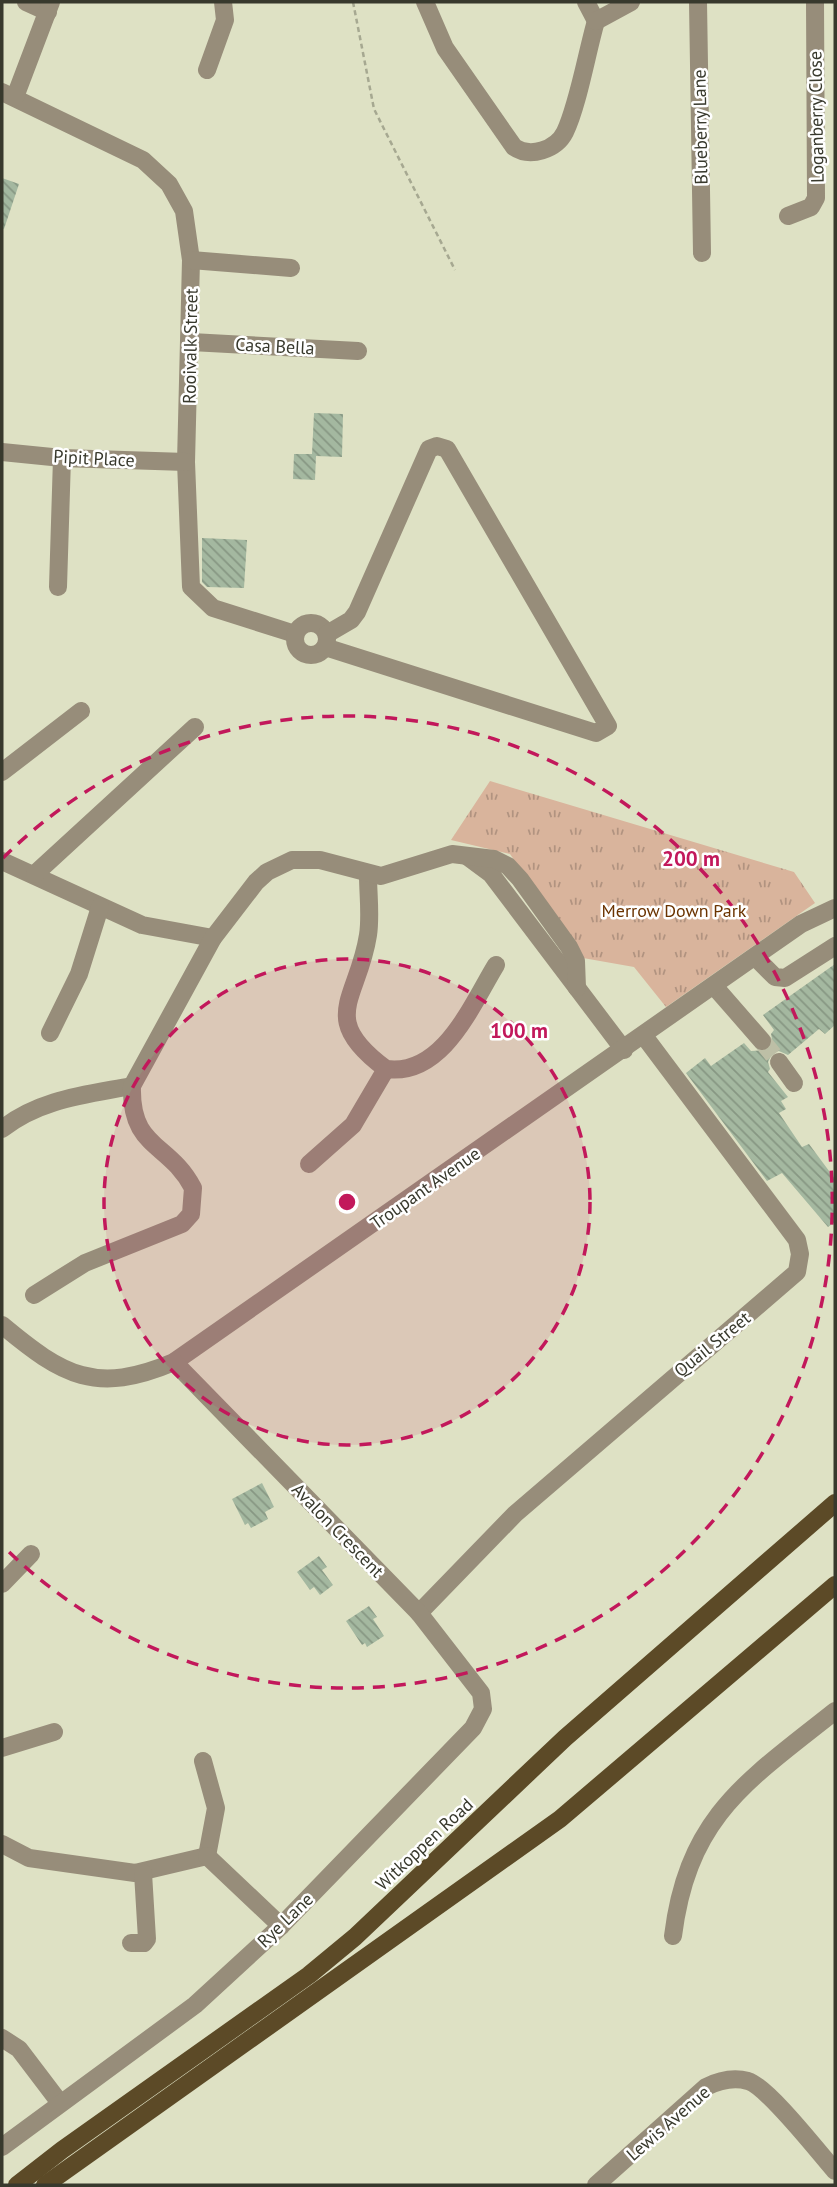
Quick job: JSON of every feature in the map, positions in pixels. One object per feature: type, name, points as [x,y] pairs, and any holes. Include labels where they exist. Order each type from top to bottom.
[{"type":"main road","name":"Witkoppen Road","points":[[17,2185],[62,2150],[309,1975],[355,1937],[565,1738],[835,1503]]},
{"type":"main road","points":[[45,2185],[560,1819],[835,1585]]},
{"type":"street","points":[[8,94],[49,7],[26,2]]},
{"type":"street","points":[[207,71],[225,20],[223,2]]},
{"type":"street","points":[[425,2],[445,48],[513,146],[527,153],[551,147],[565,132],[596,21],[586,2]]},
{"type":"street","points":[[596,21],[631,2]]},
{"type":"street","name":"Blueberry Lane","points":[[698,2],[702,253]]},
{"type":"street","name":"Loganberry Close","points":[[788,216],[811,207],[817,198],[815,2]]},
{"type":"street","name":"Rooivalk Street","points":[[8,94],[128,151],[158,173],[184,211],[191,260],[186,462],[191,587],[213,608],[295,634]]},
{"type":"street","points":[[191,260],[291,268]]},
{"type":"street","name":"Casa Bella","points":[[191,341],[358,351]]},
{"type":"street","points":[[326,641],[323,627],[311,622],[299,627],[295,634],[297,648],[304,654],[313,655],[326,641],[351,620],[357,612],[429,449],[442,447],[447,449],[608,726],[596,733],[326,641]]},
{"type":"street","name":"Pipit Place","points":[[2,452],[62,458],[186,462]]},
{"type":"street","points":[[58,587],[62,458]]},
{"type":"street","points":[[2,772],[81,712]]},
{"type":"street","points":[[35,874],[195,727]]},
{"type":"street","points":[[34,1295],[85,1263],[182,1224],[191,1214],[193,1188],[181,1170],[139,1129],[131,1110],[132,1086],[213,938],[256,882],[283,862],[301,858],[320,860],[368,875],[390,874],[452,854],[494,859],[508,866],[569,947],[576,961],[577,988],[624,1050]]},
{"type":"street","points":[[2,861],[148,927],[213,938]]},
{"type":"street","points":[[368,875],[368,937],[345,1015],[356,1043],[386,1069],[409,1068],[436,1052],[455,1031],[496,965]]},
{"type":"street","points":[[50,1033],[79,974],[100,907]]},
{"type":"street","name":"Troupant Avenue","points":[[2,1325],[54,1365],[93,1378],[130,1377],[174,1362],[801,924],[835,908]]},
{"type":"street","points":[[755,957],[775,977],[785,978],[835,946]]},
{"type":"street","points":[[714,986],[762,1041]]},
{"type":"street","name":"Quail Street","points":[[419,1614],[516,1514],[797,1272],[800,1254],[797,1240],[643,1036]]},
{"type":"street","points":[[779,1062],[794,1083]]},
{"type":"street","points":[[309,1164],[353,1125],[386,1069]]},
{"type":"street","points":[[2,1129],[21,1114],[44,1103],[132,1086]]},
{"type":"street","name":"Avalon Crescent","points":[[174,1362],[419,1614],[478,1688],[483,1709]]},
{"type":"street","points":[[2,1584],[31,1554]]},
{"type":"street","name":"Rye Lane","points":[[2,2147],[195,2005],[281,1926],[473,1728],[483,1709]]},
{"type":"street","points":[[674,1936],[678,1899],[689,1864],[720,1810],[744,1783],[835,1711]]},
{"type":"street","points":[[2,1748],[54,1732]]},
{"type":"street","points":[[203,1761],[215,1808],[206,1856]]},
{"type":"street","points":[[2,1844],[29,1858],[143,1873],[206,1856]]},
{"type":"street","points":[[206,1856],[281,1926]]},
{"type":"street","points":[[131,1943],[145,1943],[147,1939],[143,1873]]},
{"type":"street","points":[[2,2038],[19,2049],[60,2103]]},
{"type":"street","name":"Lewis Avenue","points":[[596,2185],[706,2087],[720,2080],[750,2081],[765,2093],[835,2171]]},
{"type":"path","points":[[353,2],[374,109],[455,270]]},
{"type":"green space","name":"Merrow Down Park","points":[[490,781],[794,872],[815,903],[666,1007],[634,967],[583,958],[510,854],[451,840]]},
{"type":"building","points":[[2,178],[19,184],[4,229],[2,228]]},
{"type":"building","points":[[314,413],[343,414],[342,457],[316,456],[315,480],[293,479],[294,454],[312,454]]},
{"type":"building","points":[[202,538],[247,540],[244,588],[207,587],[202,582]]},
{"type":"building","points":[[835,964],[835,1025],[825,1034],[819,1029],[788,1055],[779,1051],[773,1052],[768,1062],[768,1072],[788,1097],[781,1101],[786,1109],[779,1113],[802,1147],[809,1144],[835,1179],[835,1222],[828,1227],[782,1173],[767,1181],[686,1073],[705,1058],[711,1066],[744,1043],[751,1051],[769,1050],[773,1044],[771,1034],[774,1030],[763,1015]]},
{"type":"building","points":[[262,1483],[274,1507],[265,1512],[268,1519],[251,1528],[248,1523],[245,1525],[232,1499]]},
{"type":"building","points":[[319,1556],[327,1567],[322,1570],[333,1585],[320,1595],[314,1587],[310,1590],[297,1572]]},
{"type":"building","points":[[369,1606],[377,1617],[373,1619],[384,1636],[367,1647],[365,1643],[362,1645],[346,1621]]},
{"type":"tunnel","points":[[762,1041],[779,1062]]}]
